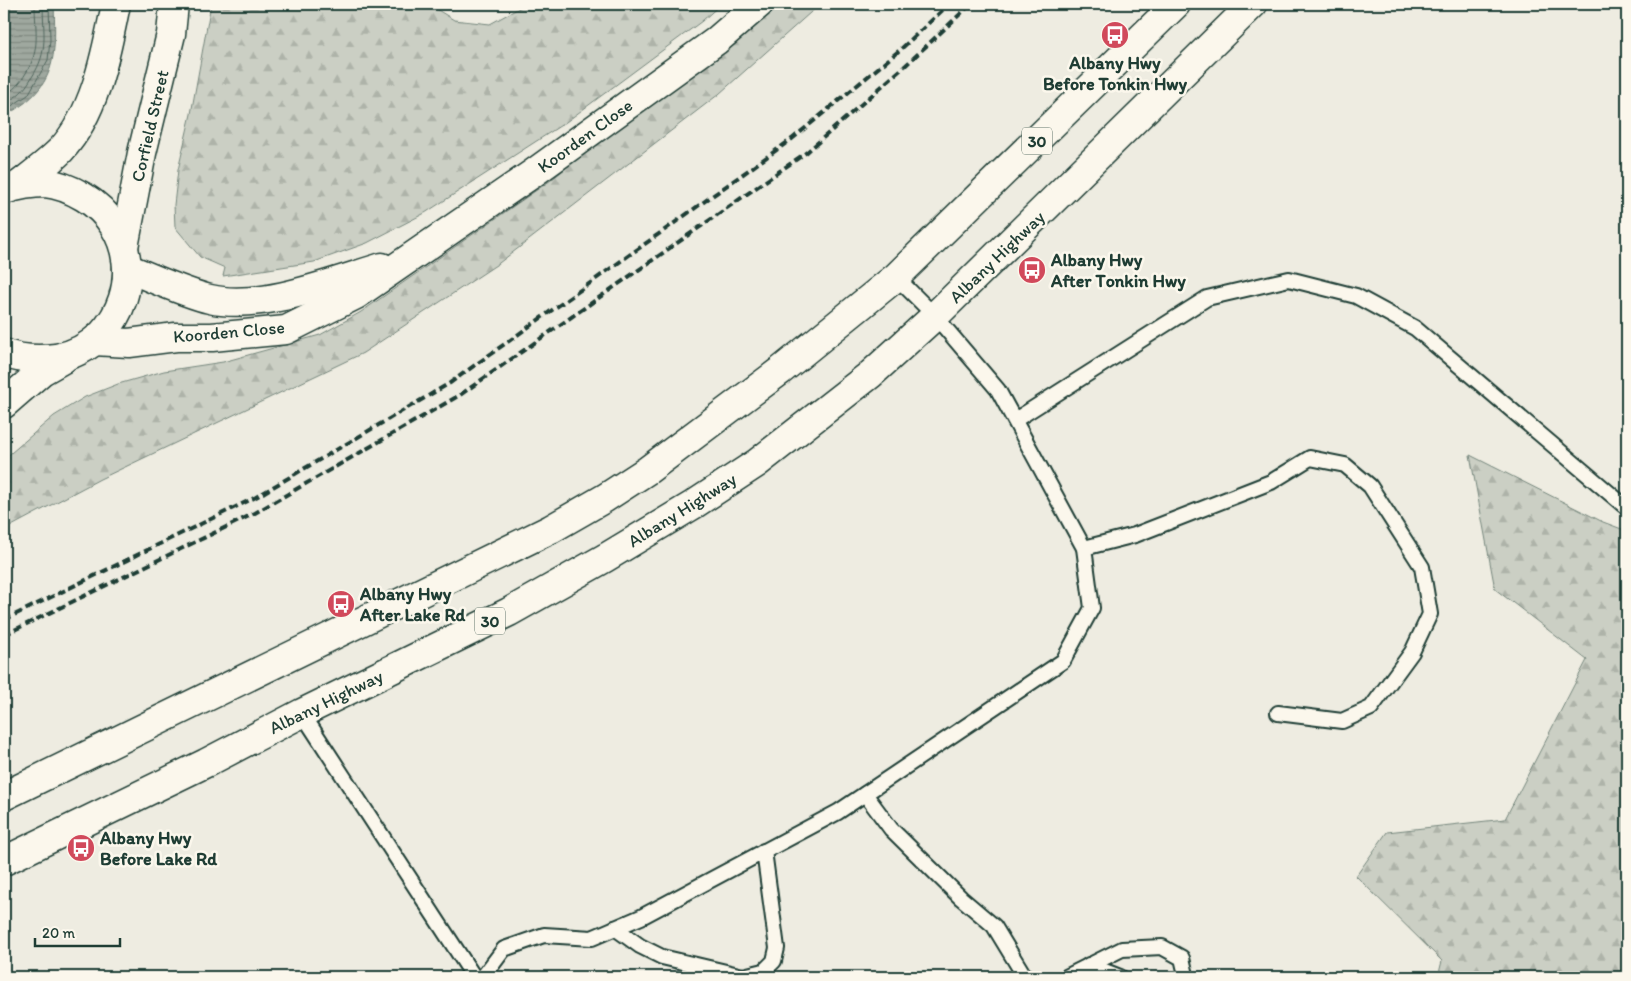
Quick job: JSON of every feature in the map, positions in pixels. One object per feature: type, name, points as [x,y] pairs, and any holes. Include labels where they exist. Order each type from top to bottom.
[{"type":"main road","points":[[12,188],[61,150],[86,113],[105,59],[116,4]]},
{"type":"main road","name":"Corfield Street","points":[[69,356],[94,341],[111,324],[122,303],[128,279],[126,258],[142,153],[171,34],[174,4]]},
{"type":"main road","name":"Koorden Close","points":[[94,341],[129,343],[176,337],[212,337],[286,330],[356,295],[532,174],[716,41],[759,4]]},
{"type":"main road","name":"30","points":[[4,796],[542,533],[605,498],[648,470],[780,371],[896,277],[1176,4]]},
{"type":"main road","name":"Albany Highway","points":[[4,861],[509,612],[605,558],[693,505],[757,463],[871,374],[935,316],[1253,4]]},
{"type":"main road","points":[[12,188],[46,183],[72,190],[95,203],[113,223],[126,258]]},
{"type":"main road","name":"Koorden Close","points":[[126,258],[210,299],[235,302],[293,295],[405,260]]},
{"type":"main road","points":[[4,353],[35,361],[69,356]]},
{"type":"main road","points":[[4,404],[42,371],[69,356]]},
{"type":"lane","points":[[483,977],[504,949],[544,935],[592,938],[641,917],[838,812],[1063,661],[1092,608],[1084,548],[998,390],[935,316],[896,277]]},
{"type":"lane","points":[[1015,420],[1207,298],[1289,279],[1356,296],[1415,328],[1627,508]]},
{"type":"lane","points":[[1084,548],[1135,535],[1271,482],[1310,458],[1345,465],[1370,486],[1422,567],[1430,614],[1412,652],[1371,708],[1342,721],[1278,713]]},
{"type":"lane","points":[[302,713],[474,977]]},
{"type":"lane","points":[[865,794],[891,829],[962,898],[994,926],[1025,977]]},
{"type":"lane","points":[[615,928],[640,946],[662,957],[743,976],[764,971],[774,961],[777,948],[764,851]]},
{"type":"lane","points":[[1066,977],[1122,949],[1162,947],[1182,958],[1186,975],[1183,977]]},
{"type":"lane","points":[[1089,965],[1120,977]]},
{"type":"green space","points":[[211,4],[428,4],[454,20],[490,24],[521,7],[522,4],[721,4],[702,21],[566,122],[425,213],[367,243],[314,262],[223,276],[225,268],[200,257],[175,227],[174,205],[178,170],[191,114]]},
{"type":"green space","points":[[782,4],[820,4],[719,94],[499,263],[363,353],[100,479],[4,530],[4,459],[54,416],[85,397],[118,384],[164,371],[223,362],[320,335],[361,312],[551,180],[723,42],[774,11]]},
{"type":"green space","points":[[1470,455],[1603,522],[1627,531],[1627,977],[1438,977],[1442,961],[1356,876],[1387,832],[1505,819],[1587,660],[1495,589]]},
{"type":"water","points":[[4,4],[54,4],[55,23],[53,56],[50,70],[44,82],[34,94],[4,116]]},
{"type":"railway","points":[[4,620],[256,497],[450,383],[792,139],[901,49],[949,4]]},
{"type":"railway","points":[[4,635],[255,513],[460,395],[807,152],[906,65],[971,4]]},
{"type":"place","name":"Albany Hwy Before Tonkin Hwy","points":[[1115,35]]},
{"type":"place","name":"Albany Hwy After Tonkin Hwy","points":[[1032,270]]},
{"type":"place","name":"Albany Hwy After Lake Rd","points":[[341,604]]},
{"type":"place","name":"Albany Hwy Before Lake Rd","points":[[81,848]]}]
